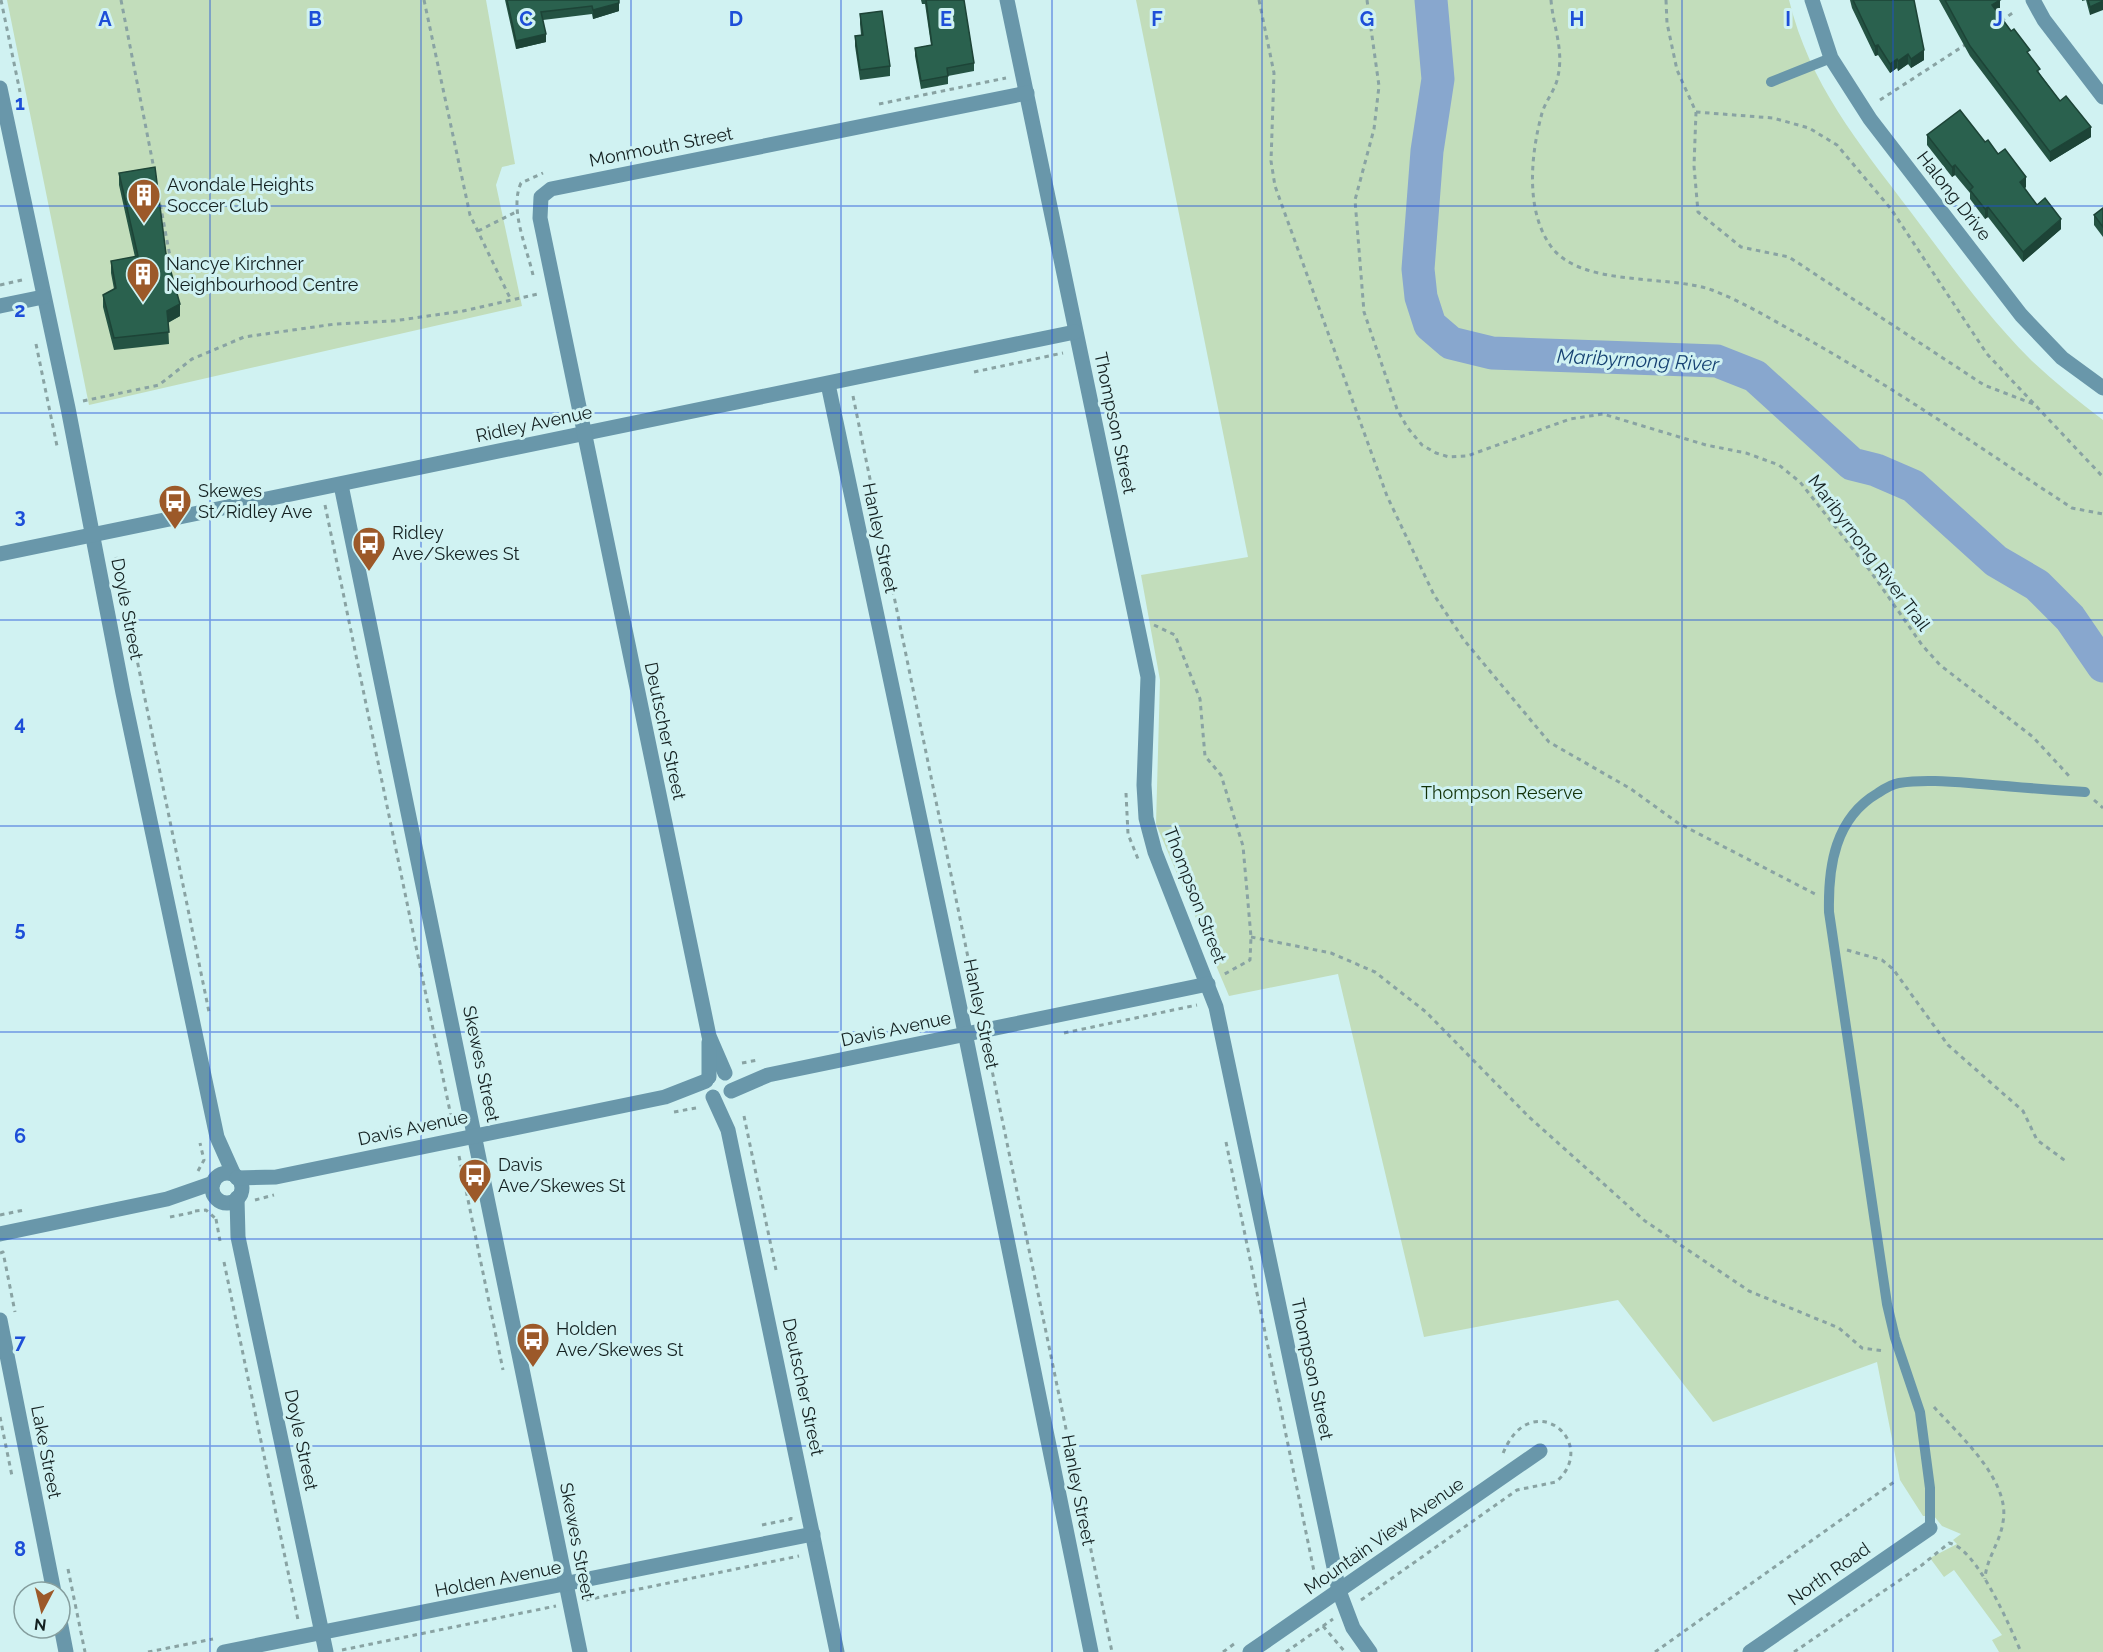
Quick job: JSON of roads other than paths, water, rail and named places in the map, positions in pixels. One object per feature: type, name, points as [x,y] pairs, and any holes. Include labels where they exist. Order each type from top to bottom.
[{"type":"street","name":"Thompson Street","points":[[1008,0],[1148,677],[1144,785],[1146,818],[1155,852],[1208,984],[1219,1019],[1339,1591],[1353,1628],[1370,1652]]},
{"type":"street","name":"Halong Drive","points":[[1812,0],[1831,58],[1870,119],[2021,315],[2062,358],[2103,388]]},
{"type":"street","points":[[2033,0],[2044,20],[2103,97]]},
{"type":"street","name":"Doyle Street","points":[[0,88],[68,408],[123,693],[217,1137],[237,1186],[227,1217]]},
{"type":"street","name":"Monmouth Street","points":[[583,433],[540,218],[541,197],[551,189],[1027,93]]},
{"type":"street","points":[[0,306],[43,297]]},
{"type":"street","name":"Ridley Avenue","points":[[0,554],[1075,332]]},
{"type":"street","name":"Hanley Street","points":[[828,384],[966,1034],[1091,1652]]},
{"type":"street","name":"Deutscher Street","points":[[583,433],[837,1652]]},
{"type":"street","name":"Skewes Street","points":[[341,485],[580,1652]]},
{"type":"street","name":"Davis Avenue","points":[[237,1186],[1208,984]]},
{"type":"street","name":"Doyle Street","points":[[217,1137],[216,1190],[238,1237],[318,1617],[329,1632],[326,1652]]},
{"type":"street","points":[[224,1174],[237,1186],[229,1202],[216,1190],[224,1174]]},
{"type":"street","points":[[0,1234],[216,1190]]},
{"type":"street","name":"Lake Street","points":[[0,1320],[52,1580]]},
{"type":"street","name":"Mountain View Avenue","points":[[1250,1652],[1540,1451]]},
{"type":"street","name":"North Road","points":[[1750,1652],[1929,1528]]},
{"type":"street","name":"Holden Avenue","points":[[224,1652],[813,1534]]},
{"type":"lane","points":[[1771,82],[1831,58]]},
{"type":"lane","points":[[1929,1528],[1930,1488],[1923,1429],[1918,1402],[1900,1353],[1887,1304],[1835,949],[1829,901],[1830,870],[1840,834],[1856,809],[1869,798],[1897,783],[1949,782],[2085,792]]},
{"type":"waterway","name":"Maribyrnong River","points":[[1431,0],[1438,79],[1427,151],[1418,269],[1421,297],[1430,325],[1451,343],[1492,353],[1717,361],[1755,376],[1852,464],[1876,470],[1913,486],[1996,561],[2037,585],[2070,618],[2103,666]]},
{"type":"place","name":"Avondale Heights Soccer Club","points":[[144,224]]},
{"type":"place","name":"Nancye Kirchner Neighbourhood Centre","points":[[143,303]]},
{"type":"place","name":"Skewes St/Ridley Ave","points":[[175,530]]},
{"type":"place","name":"Ridley Ave/Skewes St","points":[[369,572]]},
{"type":"place","name":"Davis Ave/Skewes St","points":[[475,1204]]},
{"type":"place","name":"Holden Ave/Skewes St","points":[[533,1368]]},
{"type":"park label","name":"Thompson Reserve","points":[[1502,793]]}]
